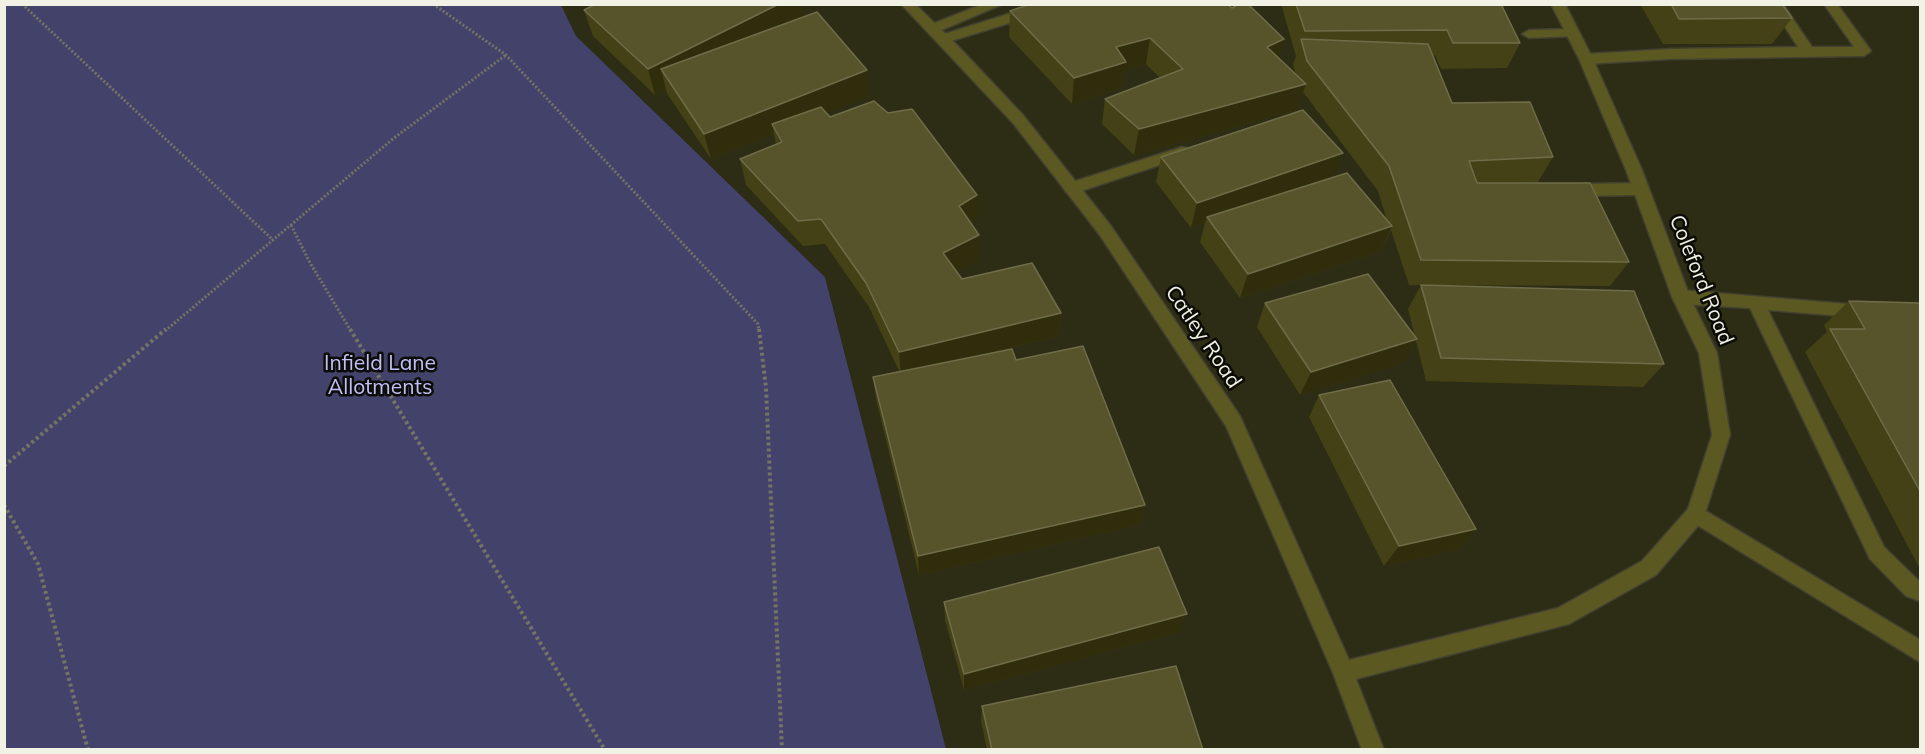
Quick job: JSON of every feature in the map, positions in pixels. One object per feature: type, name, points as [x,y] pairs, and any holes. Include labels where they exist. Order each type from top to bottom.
[{"type":"street","name":"Catley Road","points":[[908,4],[1018,119],[1105,230],[1233,422],[1343,672],[1373,750]]},
{"type":"street","points":[[938,34],[997,4]]},
{"type":"street","points":[[938,34],[1056,4]]},
{"type":"street","name":"Coleford Road","points":[[1343,672],[1562,617],[1649,568],[1696,514],[1720,435],[1708,353],[1681,297],[1641,189],[1586,59],[1558,4]]},
{"type":"street","points":[[1776,4],[1808,52]]},
{"type":"street","points":[[1586,59],[1671,54],[1864,51],[1830,4]]},
{"type":"street","points":[[1529,34],[1572,33]]},
{"type":"street","points":[[1072,189],[1201,145]]},
{"type":"street","points":[[1578,189],[1641,189]]},
{"type":"street","points":[[1681,297],[1820,309],[1887,312]]},
{"type":"street","points":[[1756,302],[1793,383],[1878,553],[1913,588],[1920,592]]},
{"type":"street","points":[[1696,514],[1920,652]]},
{"type":"path","points":[[22,4],[273,240]]},
{"type":"path","points":[[433,4],[506,55],[758,324],[766,388],[782,750]]},
{"type":"path","points":[[4,466],[394,138],[506,55]]},
{"type":"path","points":[[291,225],[309,261],[605,750]]},
{"type":"path","points":[[4,505],[38,564],[88,750]]},
{"type":"shaded area","points":[[561,5],[1920,5],[1920,749],[946,749],[825,277],[576,36]]},
{"type":"green space","name":"Infield Lane Allotments","points":[[4,5],[561,5],[576,36],[825,277],[946,749],[5,749]]},
{"type":"building","points":[[596,4],[779,4],[648,69],[584,10]]},
{"type":"building","points":[[1030,4],[1227,4],[1232,8],[1239,4],[1248,4],[1284,39],[1267,47],[1306,84],[1139,129],[1105,99],[1183,69],[1150,38],[1116,47],[1126,62],[1074,78],[1010,11]]},
{"type":"building","points":[[1296,4],[1501,4],[1520,43],[1453,43],[1447,30],[1305,31]]},
{"type":"building","points":[[1671,4],[1782,4],[1792,18],[1679,19]]},
{"type":"building","points":[[817,12],[867,70],[704,134],[661,69]]},
{"type":"building","points":[[1301,39],[1428,44],[1452,103],[1530,102],[1553,157],[1469,161],[1477,183],[1590,183],[1629,262],[1421,260],[1389,166],[1307,61]]},
{"type":"building","points":[[874,101],[888,113],[912,109],[977,195],[959,206],[979,235],[943,253],[962,279],[1032,263],[1061,313],[899,352],[866,283],[821,219],[798,221],[740,159],[782,142],[772,124],[821,107],[830,117]]},
{"type":"building","points":[[1303,110],[1343,153],[1197,203],[1161,157]]},
{"type":"building","points":[[1347,173],[1392,226],[1248,274],[1207,217]]},
{"type":"building","points":[[1368,274],[1417,339],[1311,372],[1265,303]]},
{"type":"building","points":[[1421,285],[1634,291],[1664,364],[1441,358]]},
{"type":"building","points":[[1849,301],[1920,303],[1920,491],[1830,329],[1865,329]]},
{"type":"building","points":[[1083,346],[1145,505],[918,556],[873,377],[1012,349],[1016,360]]},
{"type":"building","points":[[1390,380],[1476,529],[1399,546],[1319,395]]},
{"type":"building","points":[[1159,547],[1187,614],[964,674],[944,602]]},
{"type":"building","points":[[1176,666],[1203,750],[992,750],[982,706]]}]
